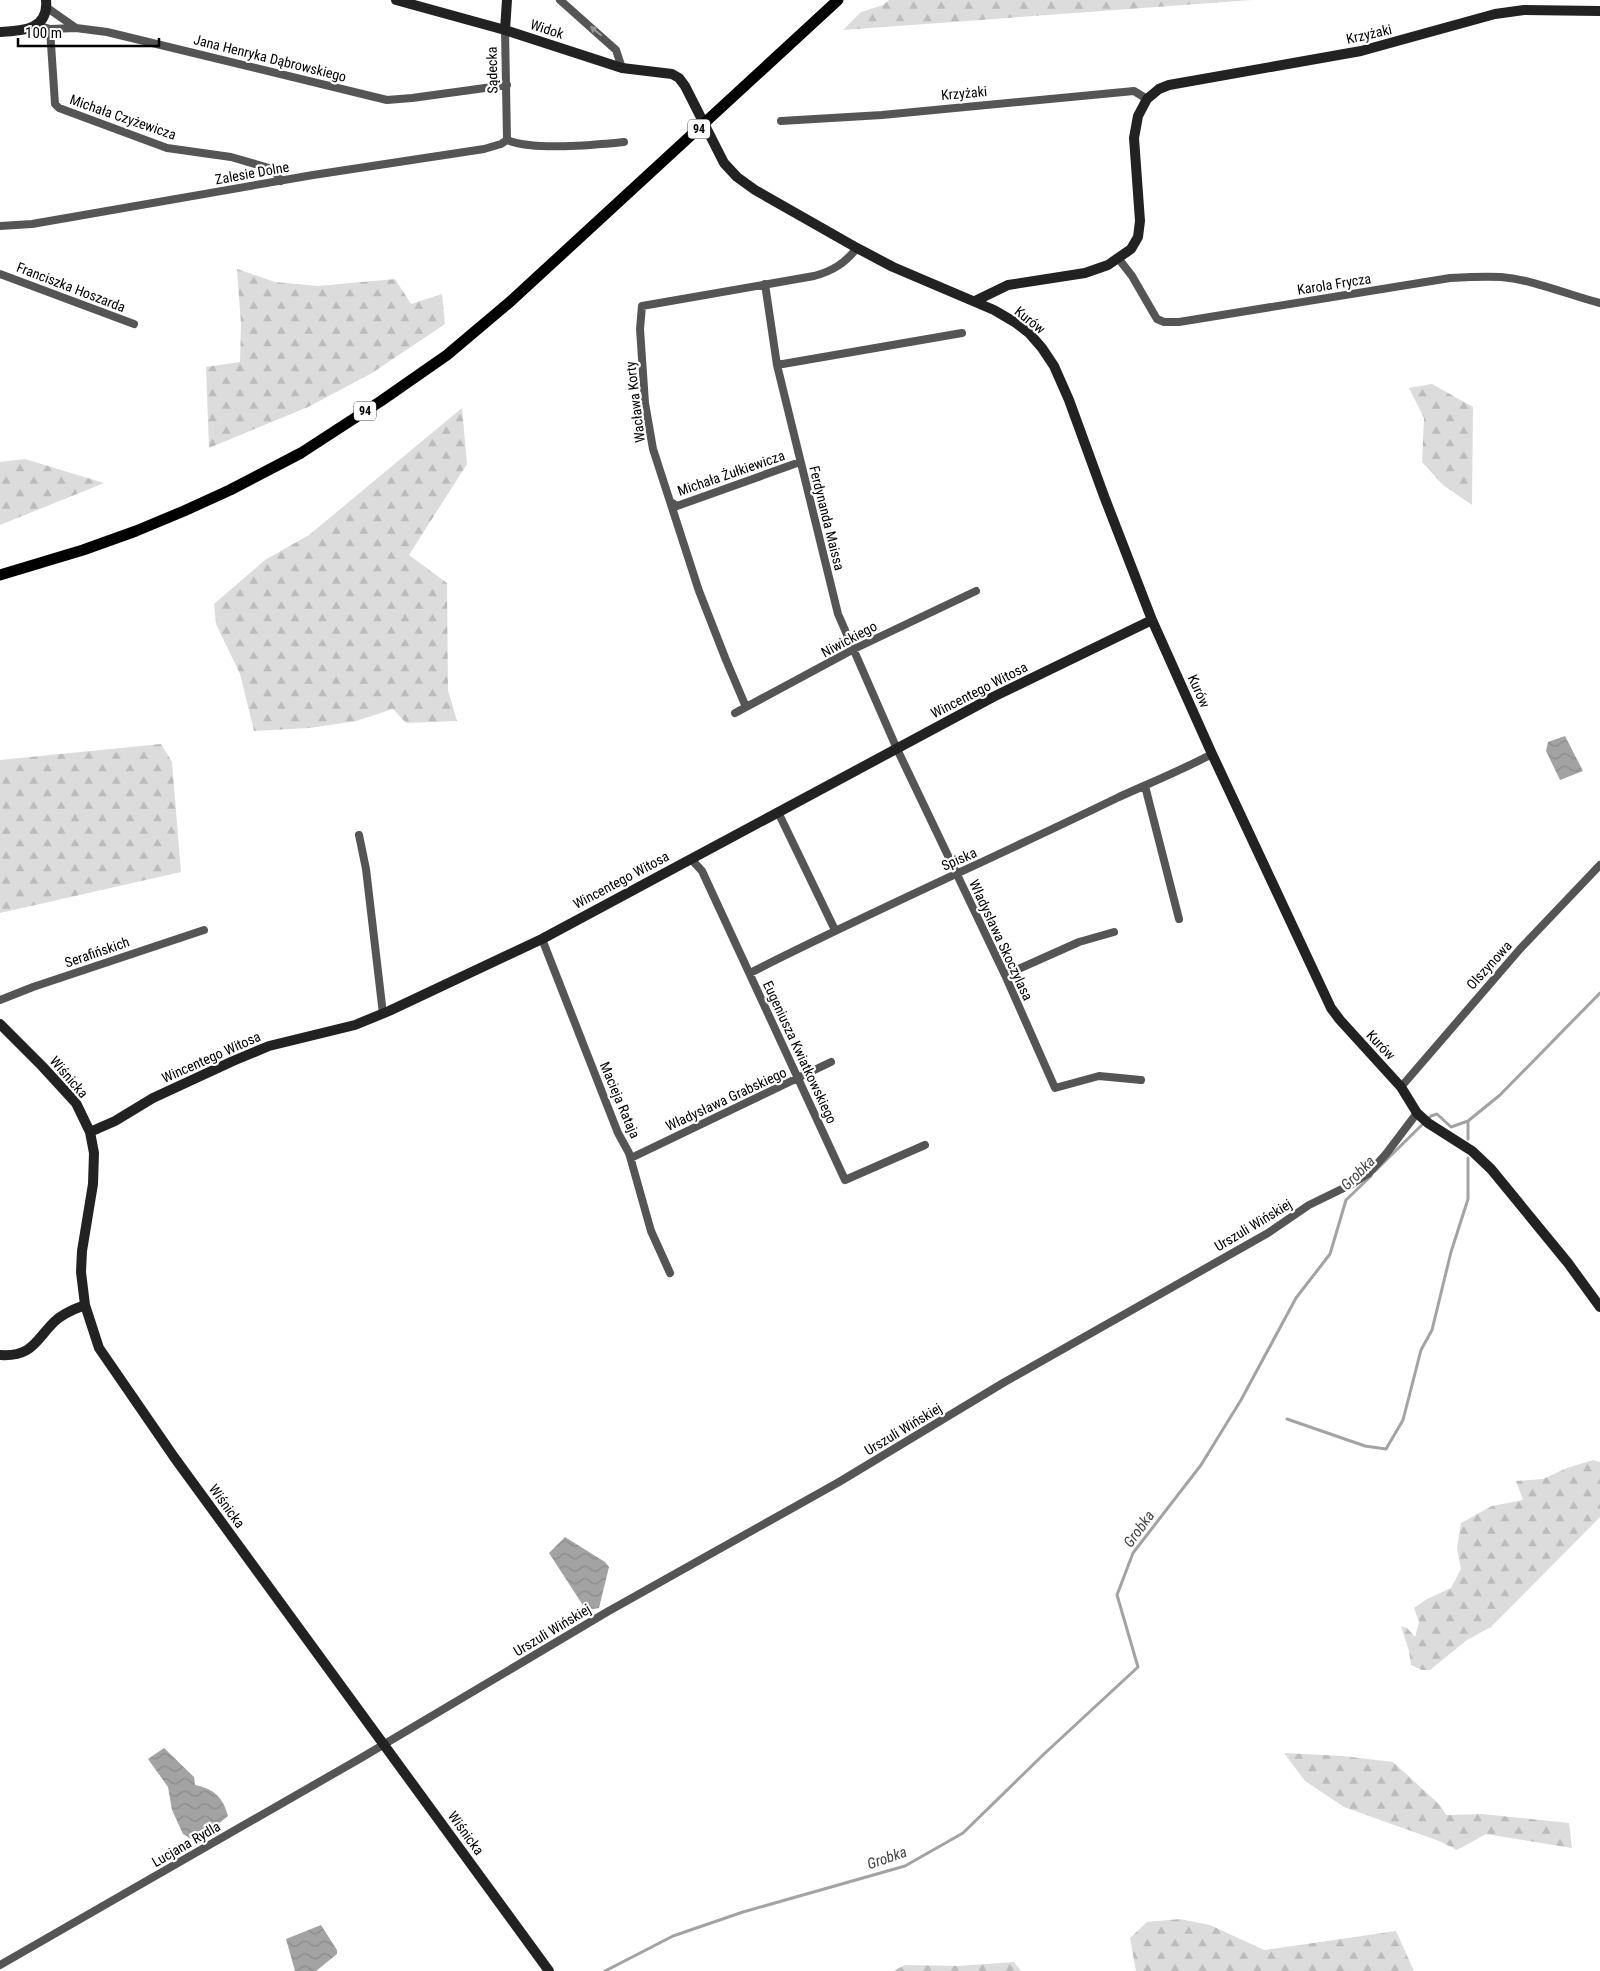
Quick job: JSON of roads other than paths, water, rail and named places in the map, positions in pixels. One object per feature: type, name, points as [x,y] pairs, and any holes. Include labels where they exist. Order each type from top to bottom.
[{"type":"main road","name":"94","points":[[0,575],[136,531],[230,490],[301,452],[381,401],[447,355],[511,302],[838,0]]},
{"type":"main road","points":[[0,579],[18,570]]},
{"type":"street","name":"Widok","points":[[396,0],[506,30],[622,68],[672,74],[685,86]]},
{"type":"street","name":"Sądecka","points":[[507,0],[507,140]]},
{"type":"street","points":[[560,0],[616,50],[622,68]]},
{"type":"street","points":[[0,32],[26,30],[37,25],[45,14],[46,4]]},
{"type":"street","points":[[46,4],[76,28]]},
{"type":"street","name":"Krzyżaki","points":[[781,122],[882,115],[1134,91],[1147,99],[1159,89],[1169,85],[1362,51],[1495,14],[1524,10],[1600,11]]},
{"type":"street","name":"Jana Henryka Dąbrowskiego","points":[[37,25],[50,29],[76,28],[107,32],[386,100],[507,84]]},
{"type":"street","name":"Michała Czyżewicza","points":[[50,29],[55,104],[59,108],[166,148],[231,157],[269,168],[274,171],[281,181]]},
{"type":"street","name":"Kurów","points":[[685,86],[724,163],[737,177],[755,190],[893,267],[994,310],[1016,323],[1042,348],[1054,366],[1069,400],[1152,620],[1212,754],[1331,1008],[1401,1087],[1422,1118],[1472,1150],[1491,1169],[1568,1263],[1600,1307]]},
{"type":"street","points":[[975,301],[1008,285],[1085,273],[1108,265],[1132,249],[1138,237],[1140,222],[1134,138],[1138,116],[1147,99]]},
{"type":"street","points":[[507,140],[519,145],[592,145],[624,142]]},
{"type":"street","name":"Zalesie Dolne","points":[[0,226],[32,224],[281,181],[484,149],[501,144],[507,140]]},
{"type":"street","name":"Wacława Korty","points":[[746,707],[699,591],[653,449],[645,403],[640,329],[642,306],[829,272],[839,266],[857,248]]},
{"type":"street","name":"Karola Frycza","points":[[1118,258],[1132,276],[1157,319],[1164,322],[1198,319],[1450,278],[1502,277],[1600,303]]},
{"type":"street","name":"Franciszka Hoszarda","points":[[0,274],[134,324]]},
{"type":"street","name":"Ferdynanda Maissa","points":[[765,284],[777,365],[838,614],[897,748]]},
{"type":"street","points":[[994,310],[995,292]]},
{"type":"street","points":[[777,365],[962,333]]},
{"type":"street","name":"Michała Żułkiewicza","points":[[671,502],[677,506],[800,462]]},
{"type":"street","name":"Niwickiego","points":[[735,714],[854,649],[976,591]]},
{"type":"street","name":"Wincentego Witosa","points":[[90,1132],[115,1121],[153,1098],[233,1060],[269,1046],[354,1025],[382,1014],[542,939],[993,697],[1152,620]]},
{"type":"street","name":"Władysława Skoczylasa","points":[[897,748],[1005,975],[1055,1088],[1099,1076],[1141,1080]]},
{"type":"street","name":"Spiska","points":[[750,973],[835,930],[1179,772],[1212,754]]},
{"type":"street","points":[[1145,786],[1180,919]]},
{"type":"street","points":[[778,812],[835,930]]},
{"type":"street","points":[[359,835],[366,869],[382,1014]]},
{"type":"street","name":"Eugeniusza Kwiatkowskiego","points":[[691,858],[702,871],[845,1180],[925,1145]]},
{"type":"street","name":"Olszynowa","points":[[1401,1087],[1496,975],[1600,864]]},
{"type":"street","name":"Serafińskich","points":[[0,1000],[42,984],[204,930]]},
{"type":"street","points":[[1005,975],[1079,942],[1114,932]]},
{"type":"street","name":"Macieja Rataja","points":[[542,939],[618,1133],[631,1158],[651,1231],[670,1273]]},
{"type":"street","name":"Wiśnicka","points":[[0,1024],[76,1103],[90,1132],[94,1153],[94,1184],[82,1251],[81,1272],[85,1306],[99,1348],[185,1472],[550,1971]]},
{"type":"street","name":"Władysława Grabskiego","points":[[631,1158],[831,1062]]},
{"type":"street","name":"Urszuli Wińskiej","points":[[384,1743],[607,1612],[832,1486],[1003,1383],[1268,1233],[1310,1205],[1350,1185],[1369,1173],[1422,1118]]},
{"type":"street","points":[[0,1355],[15,1354],[27,1350],[38,1342],[54,1322],[64,1314],[85,1306]]},
{"type":"street","name":"Lucjana Rydla","points":[[0,1965],[260,1817],[384,1743]]},
{"type":"water","points":[[1565,736],[1583,771],[1560,780],[1546,751],[1548,742]]},
{"type":"water","points":[[565,1537],[605,1562],[609,1567],[599,1608],[586,1610],[549,1553]]},
{"type":"water","points":[[164,1748],[194,1777],[195,1785],[217,1795],[223,1804],[228,1816],[206,1834],[191,1839],[183,1834],[172,1810],[168,1787],[148,1759]]},
{"type":"water","points":[[321,1925],[337,1950],[337,1954],[316,1971],[295,1971],[286,1939]]},
{"type":"waterway","name":"Grobka","points":[[1375,1171],[1431,1116],[1437,1114],[1451,1127],[1468,1121],[1500,1095],[1600,993]]},
{"type":"waterway","points":[[1468,1121],[1468,1139]]},
{"type":"waterway","points":[[1287,1419],[1365,1446],[1386,1449],[1403,1420],[1421,1350],[1432,1330],[1451,1252],[1468,1199],[1468,1158]]},
{"type":"waterway","name":"Grobka","points":[[605,1971],[673,1936],[743,1912],[905,1866],[963,1833],[1044,1754],[1138,1667],[1117,1595],[1133,1553],[1201,1465],[1241,1400],[1296,1298],[1330,1254],[1346,1200],[1371,1176]]}]
